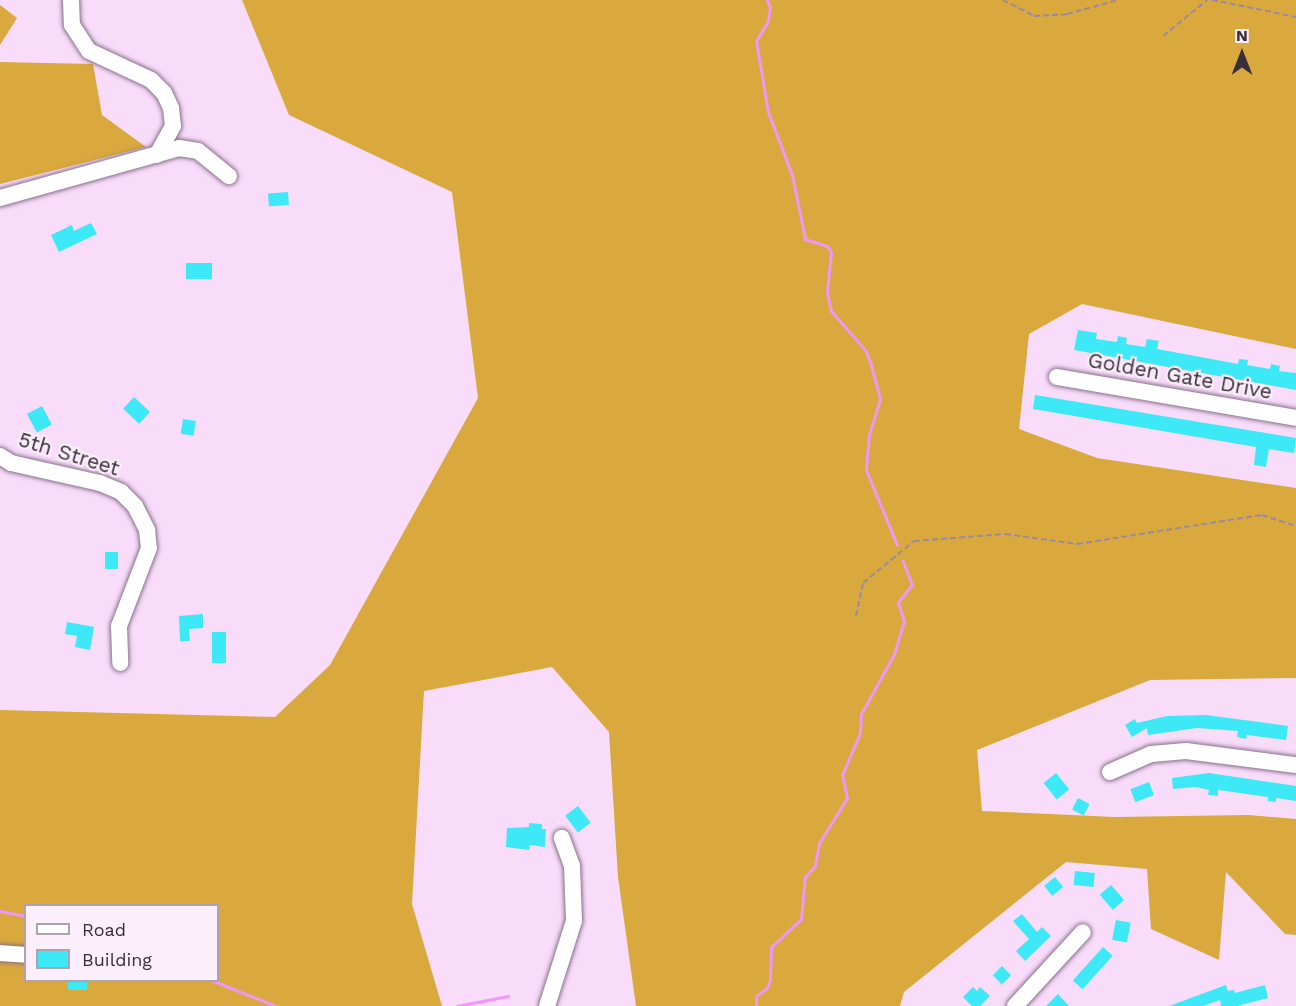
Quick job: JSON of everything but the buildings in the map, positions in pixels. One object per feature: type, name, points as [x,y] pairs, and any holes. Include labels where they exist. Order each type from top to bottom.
[{"type":"street","points":[[71,0],[72,25],[89,51],[151,80],[164,93],[173,126],[157,155]]},
{"type":"street","points":[[0,198],[178,148],[198,151],[228,176]]},
{"type":"street","name":"Golden Gate Drive","points":[[1057,377],[1296,418]]},
{"type":"street","name":"5th Street","points":[[0,456],[11,463],[99,483],[121,492],[135,506],[147,530],[149,548],[118,626],[120,663]]},
{"type":"street","points":[[1110,772],[1151,754],[1186,751],[1296,765]]},
{"type":"street","points":[[547,1006],[574,921],[572,866],[562,838]]},
{"type":"street","points":[[1015,1006],[1083,932]]},
{"type":"street","points":[[0,953],[24,956]]},
{"type":"path","points":[[1003,0],[1034,16],[1067,14],[1118,0]]},
{"type":"path","points":[[1163,36],[1209,0],[1296,17]]},
{"type":"path","points":[[856,616],[863,583],[914,541],[1005,534],[1077,544],[1262,515],[1296,526]]},
{"type":"shaded area","points":[[242,0],[1296,0],[1296,349],[1082,304],[1029,334],[1019,429],[1097,458],[1296,488],[1296,678],[1150,680],[977,750],[982,811],[1115,817],[1248,815],[1296,819],[1296,935],[1285,934],[1226,872],[1219,960],[1151,929],[1147,869],[1066,862],[904,992],[900,1006],[636,1006],[618,877],[609,732],[552,667],[424,691],[412,904],[442,1006],[0,1006],[0,710],[275,717],[330,665],[478,398],[452,192],[289,115]]},
{"type":"shaded area","points":[[0,5],[17,18],[0,45]]},
{"type":"shaded area","points":[[0,62],[93,64],[102,115],[146,147],[0,184]]},
{"type":"waterway","points":[[767,0],[770,7],[768,21],[756,41],[768,112],[792,175],[805,239],[827,246],[831,252],[827,292],[831,311],[866,351],[871,365],[880,399],[869,434],[866,470],[897,545]]},
{"type":"waterway","points":[[756,1006],[756,996],[767,988],[770,980],[771,947],[801,919],[805,877],[815,866],[819,843],[847,798],[842,775],[860,733],[861,714],[894,654],[904,621],[898,602],[912,585],[903,561]]},
{"type":"waterway","points":[[0,911],[24,916]]},
{"type":"waterway","points":[[216,982],[276,1006]]},
{"type":"waterway","points":[[457,1006],[508,996]]}]
